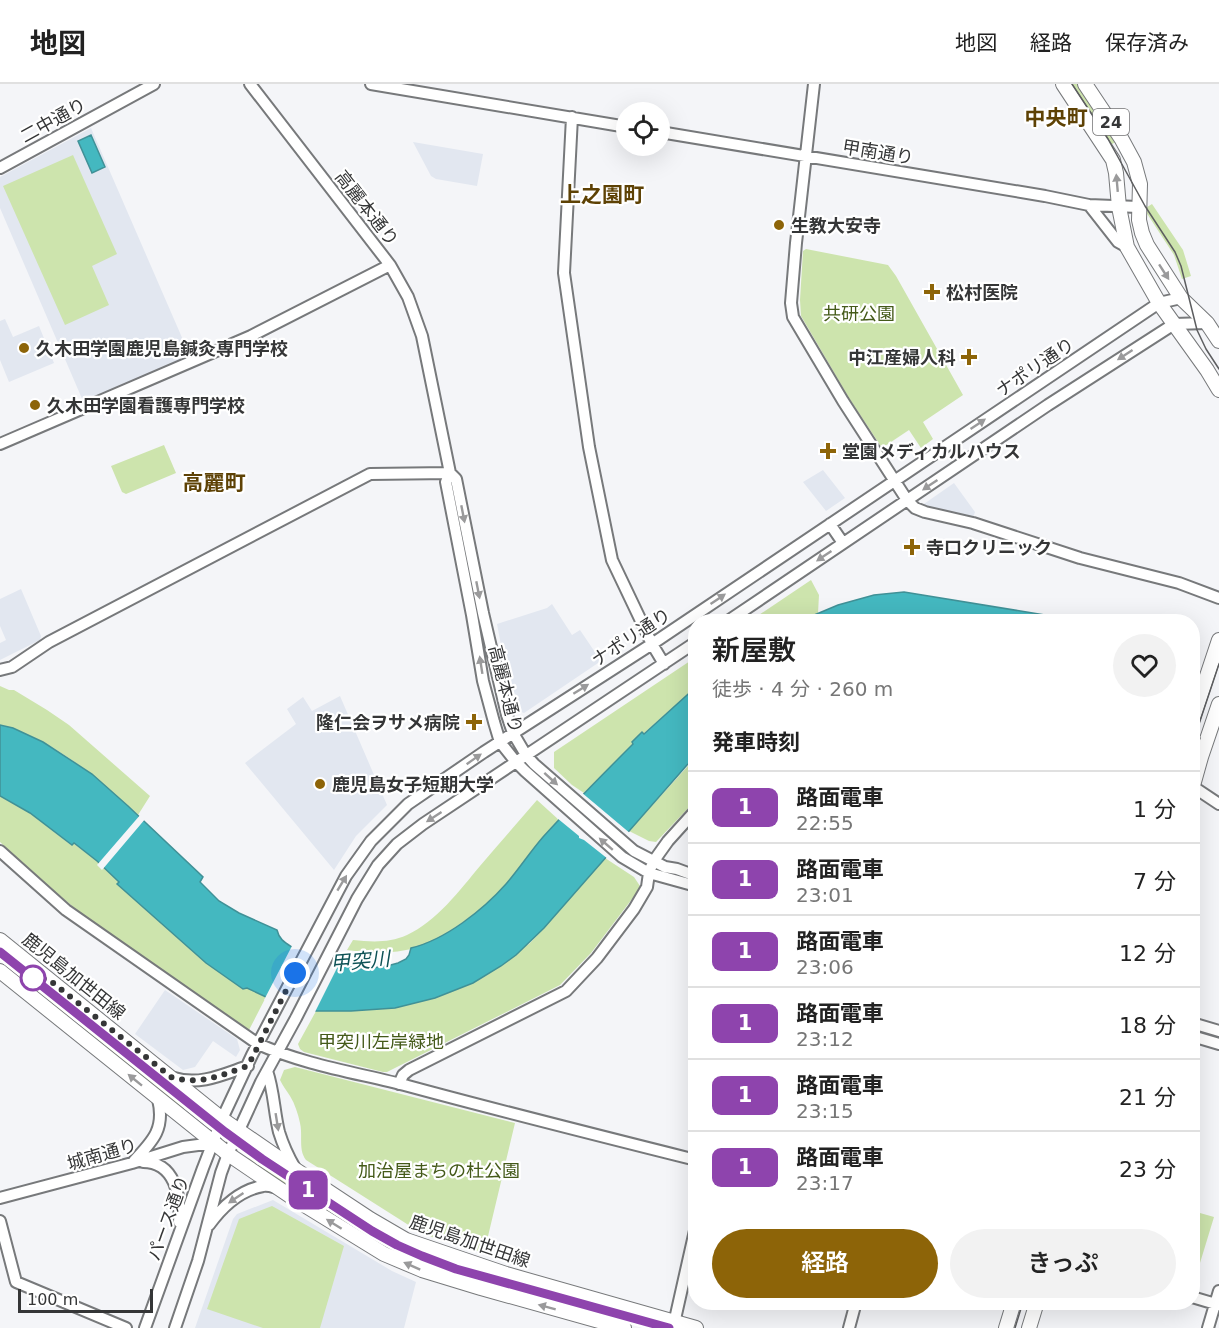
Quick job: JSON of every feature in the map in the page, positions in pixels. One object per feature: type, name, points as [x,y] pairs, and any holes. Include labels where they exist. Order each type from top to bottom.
[{"type":"main road","name":"24","points":[[1063,84],[1113,160],[1127,247],[1159,303],[1219,390]]},
{"type":"main road","name":"24","points":[[1085,84],[1134,162],[1140,184],[1139,220],[1147,245],[1181,298],[1207,323],[1219,340]]},
{"type":"main road","points":[[1200,697],[1219,640]]},
{"type":"main road","points":[[1200,763],[1219,704]]},
{"type":"main road","name":"鹿児島加世田線","points":[[0,940],[239,1132],[370,1219],[406,1240],[496,1271],[674,1325],[696,1328]]},
{"type":"main road","points":[[0,971],[213,1143],[278,1188],[384,1254],[422,1270],[624,1328]]},
{"type":"main road","points":[[1006,1328],[1012,1310]]},
{"type":"main road","points":[[1029,1328],[1035,1310]]},
{"type":"street","name":"二中通り","points":[[0,168],[153,84]]},
{"type":"street","name":"高麗本通り","points":[[250,84],[390,265],[408,297],[422,336],[450,473],[456,479],[483,613],[513,733],[526,755],[568,795],[630,848],[653,862],[688,873]]},
{"type":"street","points":[[371,84],[616,124]]},
{"type":"street","points":[[814,84],[796,243],[791,303],[793,317],[843,401],[907,500],[915,508],[925,512],[973,523],[1080,558],[1179,583],[1219,598]]},
{"type":"street","points":[[572,117],[564,273],[589,447],[612,560],[664,664]]},
{"type":"street","name":"甲南通り","points":[[670,134],[1089,205],[1138,207]]},
{"type":"street","points":[[1089,205],[1118,242],[1127,247]]},
{"type":"street","points":[[0,444],[251,336],[390,265]]},
{"type":"street","name":"ナポリ通り","points":[[696,614],[1159,303],[1181,298]]},
{"type":"street","points":[[738,614],[1048,405],[1174,324],[1207,323]]},
{"type":"street","name":"高麗本通り","points":[[450,473],[446,482],[483,681],[500,742],[516,762],[622,858],[649,873],[688,884]]},
{"type":"street","points":[[0,670],[12,667],[49,642],[370,474],[450,473]]},
{"type":"street","points":[[830,524],[843,543]]},
{"type":"street","name":"ナポリ通り","points":[[222,1119],[258,1044],[346,876],[371,841],[408,804],[688,620]]},
{"type":"street","points":[[239,1132],[267,1071],[357,899],[378,864],[397,844],[423,824],[688,648]]},
{"type":"street","points":[[1200,792],[1219,804]]},
{"type":"street","points":[[399,1084],[403,1075],[409,1070],[566,991],[597,958],[634,909],[647,887],[653,862],[688,819]]},
{"type":"street","points":[[672,836],[665,849],[665,855],[677,869]]},
{"type":"street","points":[[0,851],[66,910],[258,1044],[277,1052],[524,1118],[688,1158]]},
{"type":"street","points":[[1200,1025],[1219,1031]]},
{"type":"street","points":[[1200,1038],[1219,1044]]},
{"type":"street","points":[[171,1077],[196,1082],[248,1066]]},
{"type":"street","points":[[267,1071],[271,1082],[279,1133],[296,1170]]},
{"type":"street","points":[[132,1163],[158,1132],[161,1111],[158,1098]]},
{"type":"street","name":"パース通り","points":[[146,1328],[222,1119]]},
{"type":"street","name":"パース通り","points":[[175,1328],[198,1261],[228,1154],[239,1132]]},
{"type":"street","name":"城南通り","points":[[0,1198],[183,1147],[213,1143]]},
{"type":"street","points":[[132,1163],[151,1162],[158,1165],[172,1178],[179,1199],[179,1234]]},
{"type":"street","points":[[206,1230],[216,1215],[245,1192],[265,1185],[278,1188]]},
{"type":"street","points":[[0,1221],[16,1282],[126,1328]]},
{"type":"street","points":[[674,1325],[688,1262]]},
{"type":"street","points":[[1208,1328],[1217,1305],[1219,1291]]},
{"type":"street","points":[[1200,1300],[1217,1305]]},
{"type":"street","points":[[849,1328],[854,1310]]},
{"type":"shaded area","points":[[91,128],[190,356],[83,401],[0,208],[0,177]]},
{"type":"shaded area","points":[[413,142],[483,154],[477,186],[436,179],[431,176]]},
{"type":"shaded area","name":"久木田学園鹿児島鍼灸専門学校","points":[[5,319],[13,337],[39,326],[54,363],[9,382],[0,360],[0,321]]},
{"type":"shaded area","points":[[823,470],[845,498],[826,511],[803,482]]},
{"type":"shaded area","points":[[954,483],[975,512],[973,518],[921,506]]},
{"type":"shaded area","points":[[21,589],[41,636],[40,640],[0,660],[0,643],[6,640],[0,626],[0,599]]},
{"type":"shaded area","points":[[552,604],[572,635],[580,630],[601,661],[524,713],[513,709],[497,624],[547,608]]},
{"type":"shaded area","name":"鹿児島女子短期大学","points":[[340,696],[387,805],[356,836],[334,870],[245,763],[296,724],[287,709],[303,697],[312,711]]},
{"type":"shaded area","points":[[165,990],[237,1039],[240,1050],[236,1057],[213,1041],[195,1067],[183,1070],[135,1034]]},
{"type":"shaded area","points":[[273,1200],[392,1271],[416,1282],[404,1328],[195,1328],[233,1219],[237,1214]]},
{"type":"green space","points":[[1068,84],[1079,84],[1117,141],[1109,146]]},
{"type":"green space","points":[[73,155],[117,254],[92,266],[109,305],[65,325],[3,186]]},
{"type":"green space","points":[[1152,204],[1183,250],[1191,276],[1182,279],[1174,255],[1144,209]]},
{"type":"green space","name":"共研公園","points":[[806,249],[888,265],[896,276],[963,395],[923,422],[933,439],[921,448],[909,430],[882,448],[849,398],[801,316],[803,251]]},
{"type":"green space","points":[[164,445],[176,473],[126,494],[122,492],[111,466]]},
{"type":"green space","points":[[811,580],[819,595],[818,613],[816,614],[760,614]]},
{"type":"green space","points":[[688,662],[688,694],[632,742],[634,744],[584,793],[554,768],[554,752]]},
{"type":"green space","points":[[0,686],[14,690],[69,725],[150,796],[138,815],[91,774],[57,750],[20,731],[0,725]]},
{"type":"green space","points":[[688,766],[688,808],[656,842],[629,831]]},
{"type":"green space","points":[[0,796],[30,813],[71,845],[73,843],[97,861],[120,882],[118,885],[206,963],[243,989],[247,988],[266,997],[249,1030],[84,916],[0,842]]},
{"type":"green space","points":[[537,800],[559,820],[498,893],[479,910],[447,933],[416,948],[386,952],[347,950],[353,940],[387,941],[407,935],[428,922],[456,895]]},
{"type":"green space","name":"甲突川左岸緑地","points":[[605,858],[634,877],[640,886],[591,953],[560,985],[387,1072],[304,1052],[300,1049],[298,1044],[316,1011],[351,1011],[529,944]]},
{"type":"green space","points":[[32,975],[76,1011],[70,1018],[26,983]]},
{"type":"green space","points":[[85,1018],[189,1102],[183,1110],[79,1025]]},
{"type":"green space","name":"加治屋まちの杜公園","points":[[295,1067],[515,1123],[484,1253],[418,1231],[306,1160],[301,1147],[301,1128],[297,1113],[292,1099],[280,1080],[284,1070]]},
{"type":"green space","points":[[254,1151],[290,1176],[285,1184],[249,1159]]},
{"type":"green space","points":[[309,1188],[349,1214],[344,1222],[304,1196]]},
{"type":"green space","points":[[272,1206],[344,1246],[320,1328],[263,1328],[207,1309],[239,1219]]},
{"type":"green space","points":[[1200,1213],[1214,1217],[1200,1263]]},
{"type":"green space","points":[[367,1226],[418,1252],[465,1270],[463,1279],[411,1259],[374,1241],[362,1234]]},
{"type":"green space","points":[[588,1303],[649,1320],[647,1328],[585,1312]]},
{"type":"water","points":[[91,135],[105,167],[92,173],[78,141]]},
{"type":"water","points":[[904,592],[1039,614],[817,614],[838,605],[874,595]]},
{"type":"water","points":[[688,694],[688,764],[544,928],[516,955],[473,983],[435,998],[395,1008],[316,1011],[266,997],[247,988],[243,989],[206,963],[117,884],[119,882],[97,861],[30,813],[0,796],[0,725],[13,728],[43,742],[92,774],[203,877],[200,882],[219,901],[277,930],[282,940],[292,947],[363,969],[387,966],[406,959],[411,948],[450,931],[486,904],[506,884],[543,837],[633,744],[632,742],[642,732],[644,734]]},
{"type":"pier","points":[[1200,659],[1219,667],[1219,735],[1200,727]]},
{"type":"pier","points":[[581,792],[631,834],[608,859],[579,838],[557,818]]},
{"type":"pier","points":[[141,814],[146,818],[102,870],[97,865]]},
{"type":"pier","points":[[293,944],[341,960],[314,1014],[264,1000]]},
{"type":"tram line","points":[[1072,84],[1108,139],[1145,206],[1175,252],[1181,266],[1197,330],[1219,369]]},
{"type":"tram line","points":[[1200,721],[1219,664]]},
{"type":"tram line","points":[[0,952],[225,1133],[372,1231],[421,1256],[456,1269],[669,1328]]},
{"type":"tram line","name":"1","points":[[0,952],[195,1110],[262,1159],[372,1231],[397,1245],[456,1269],[669,1328]]},
{"type":"tram line","points":[[1015,1328],[1021,1310]]},
{"type":"place","name":"生教大安寺","points":[[779,225]]},
{"type":"place","name":"松村医院","points":[[932,292]]},
{"type":"place","name":"久木田学園鹿児島鍼灸専門学校","points":[[24,348]]},
{"type":"place","name":"中江産婦人科","points":[[969,357]]},
{"type":"place","name":"久木田学園看護専門学校","points":[[35,405]]},
{"type":"place","name":"堂園メディカルハウス","points":[[828,451]]},
{"type":"place","name":"寺口クリニック","points":[[912,547]]},
{"type":"place","name":"隆仁会ヲサメ病院","points":[[474,722]]},
{"type":"place","name":"鹿児島女子短期大学","points":[[320,784]]},
{"type":"district","name":"中央町","points":[[1056,118]]},
{"type":"district","name":"上之園町","points":[[602,195]]},
{"type":"district","name":"高麗町","points":[[214,483]]},
{"type":"route","points":[[33,978],[48,979],[171,1077],[196,1082],[248,1066],[295,973]]},
{"type":"water label","name":"甲突川","points":[[360,961]]}]
